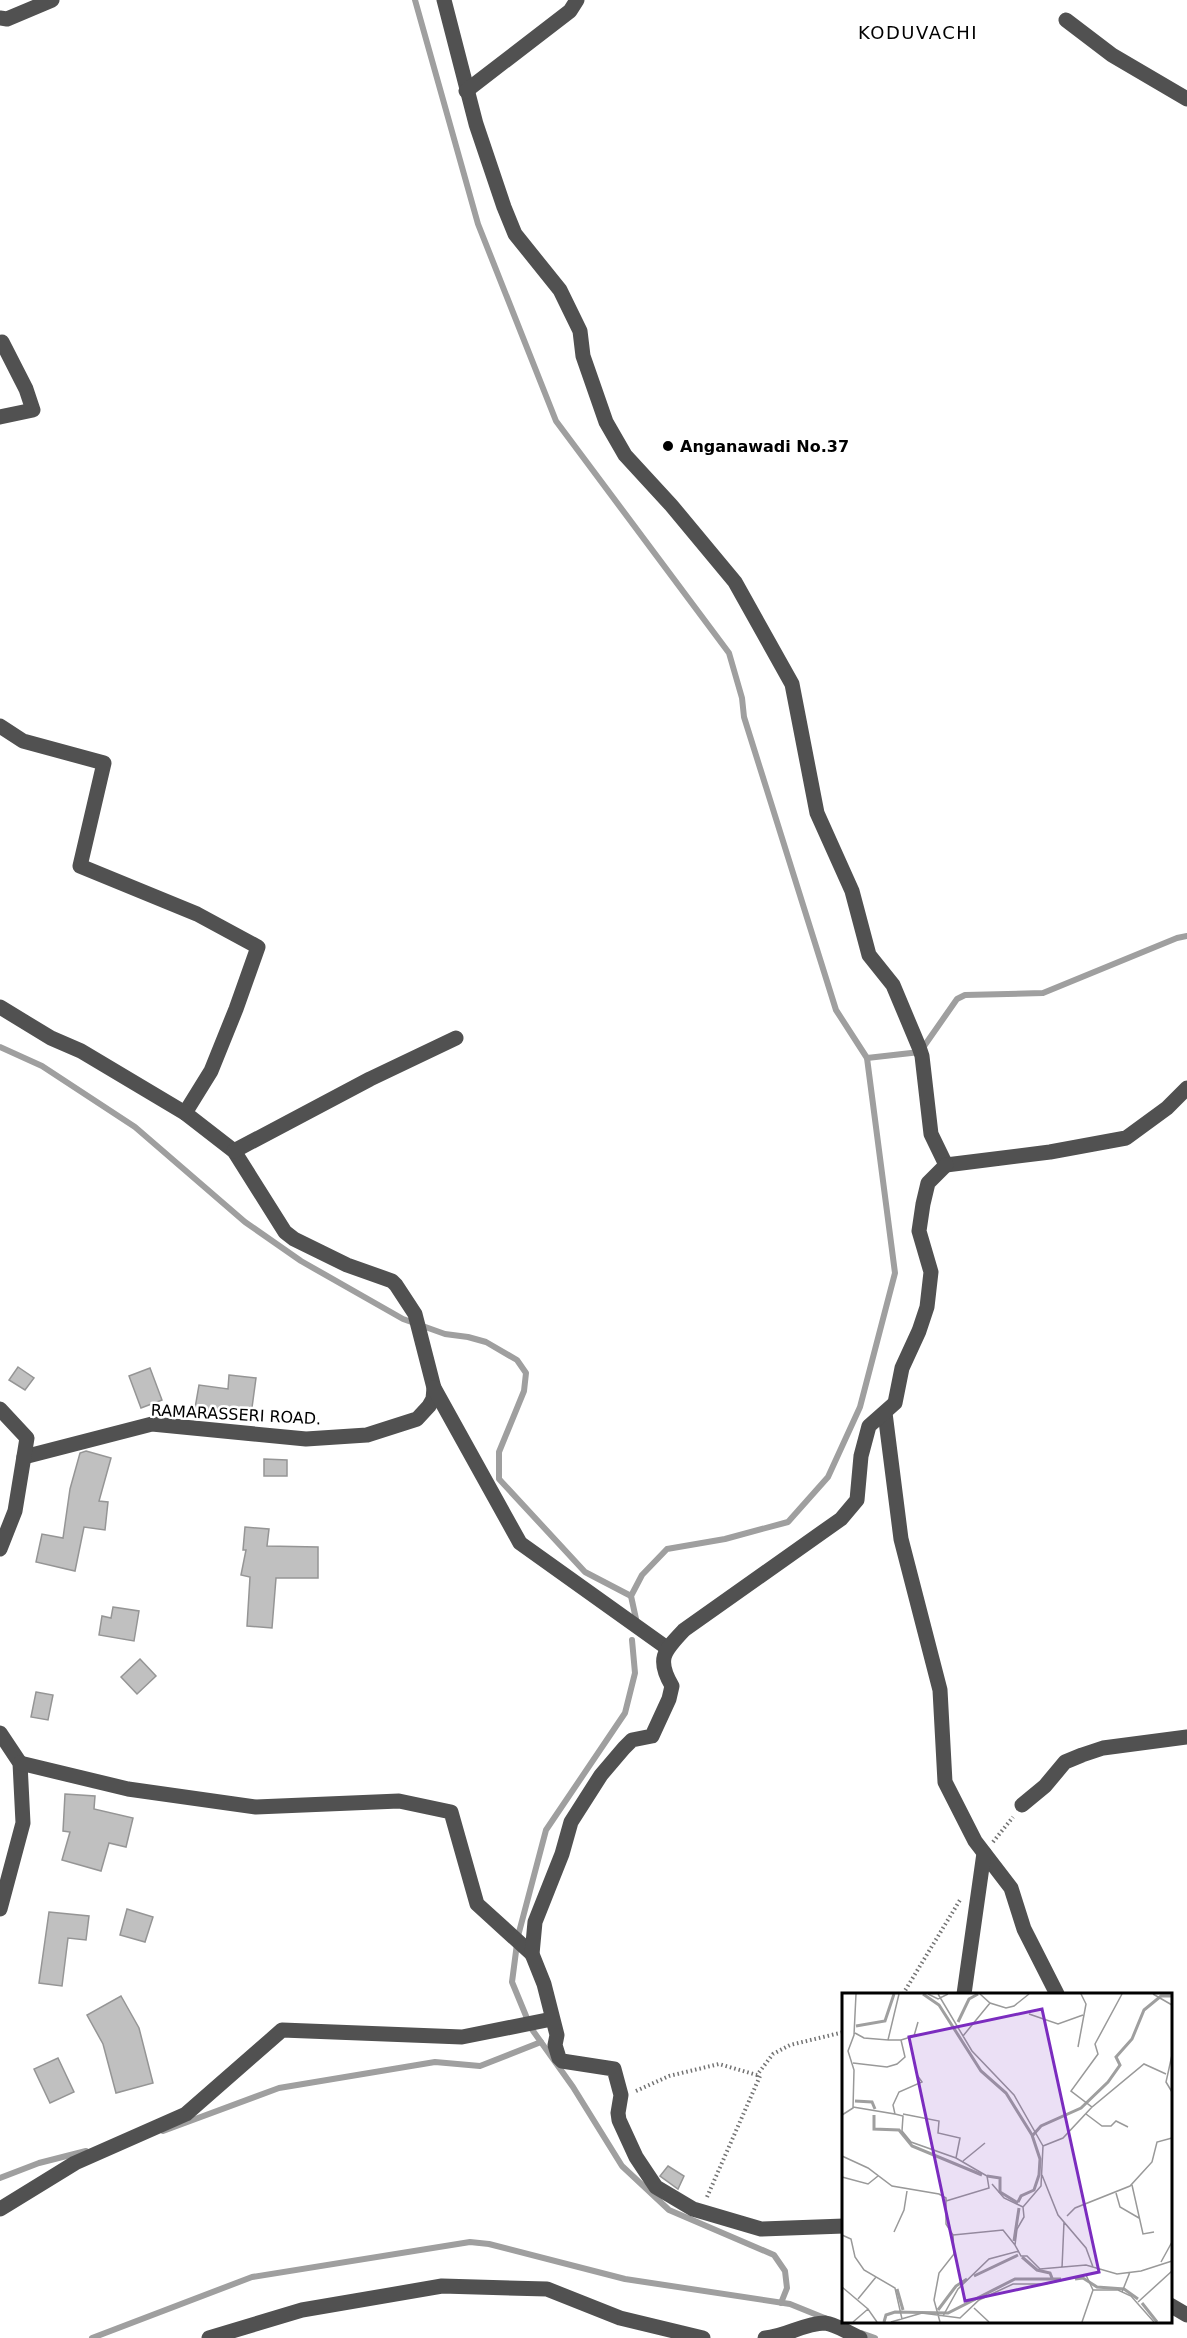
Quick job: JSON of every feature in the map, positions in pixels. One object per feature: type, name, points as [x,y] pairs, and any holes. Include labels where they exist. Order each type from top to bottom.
[{"type":"street","points":[[0,18],[7,19],[52,0]]},
{"type":"street","points":[[444,0],[479,135],[515,234],[560,291],[579,331],[583,356],[606,422],[625,455],[671,505],[735,582],[793,689],[817,813],[852,891],[869,955],[893,985],[920,1052],[931,1134],[946,1165]]},
{"type":"street","points":[[466,91],[570,11],[577,0]]},
{"type":"street","points":[[1066,20],[1112,55],[1187,99]]},
{"type":"street","points":[[0,417],[33,410],[26,389],[2,342]]},
{"type":"street","points":[[0,726],[23,741],[104,763],[80,866],[197,914],[258,947],[211,1071],[185,1113]]},
{"type":"street","points":[[0,1007],[51,1038],[81,1051],[185,1113],[234,1151],[285,1232],[294,1239],[347,1265],[392,1281],[415,1314],[434,1388],[520,1543],[667,1648]]},
{"type":"street","points":[[234,1151],[339,1094],[456,1038]]},
{"type":"street","points":[[532,1954],[535,1922],[562,1854],[571,1822],[601,1775],[624,1748],[632,1740],[652,1736],[669,1699],[672,1686],[663,1664],[667,1648],[684,1629],[841,1519],[857,1500],[861,1456],[869,1425],[895,1403],[902,1368],[920,1331],[927,1307],[931,1272],[919,1231],[928,1183],[946,1165],[1050,1152],[1126,1138],[1167,1108],[1187,1088]]},
{"type":"street","name":"RAMARASSERI ROAD.","points":[[24,1457],[152,1424],[306,1438],[367,1435],[417,1419],[433,1399],[434,1388]]},
{"type":"street","points":[[0,1408],[27,1438],[15,1511],[0,1549]]},
{"type":"street","points":[[885,1413],[901,1539],[940,1690],[945,1782],[975,1841],[1011,1888],[1024,1929],[1056,1993]]},
{"type":"street","points":[[0,1733],[20,1763],[23,1823],[0,1909]]},
{"type":"street","points":[[1022,1805],[1045,1786],[1065,1762],[1103,1748],[1187,1737]]},
{"type":"street","points":[[20,1763],[128,1789],[256,1807],[399,1801],[451,1812],[477,1904],[532,1954],[544,1984],[557,2036],[555,2045],[559,2058],[562,2061],[614,2069],[621,2095],[618,2113],[626,2138],[656,2187],[679,2202],[700,2211],[761,2229],[842,2226]]},
{"type":"street","points":[[964,1993],[984,1853]]},
{"type":"street","points":[[0,2209],[75,2163],[186,2114],[282,2030],[462,2037],[552,2019]]},
{"type":"street","points":[[209,2338],[302,2310],[442,2286],[547,2289],[620,2318],[703,2338]]},
{"type":"street","points":[[1172,2306],[1187,2315]]},
{"type":"street","points":[[765,2338],[797,2328],[826,2323],[860,2338]]},
{"type":"path","points":[[621,2095],[669,2076],[719,2064],[758,2075],[773,2054],[790,2045],[842,2032]]},
{"type":"path","points":[[700,2211],[760,2076]]},
{"type":"building","points":[[18,1367],[34,1378],[25,1390],[9,1380]]},
{"type":"building","points":[[150,1368],[162,1400],[141,1408],[129,1376]]},
{"type":"building","points":[[229,1375],[256,1378],[251,1415],[195,1408],[199,1385],[228,1389]]},
{"type":"building","points":[[86,1451],[111,1458],[99,1501],[108,1502],[105,1530],[84,1527],[75,1571],[36,1562],[42,1534],[63,1538],[70,1489],[80,1453]]},
{"type":"building","points":[[264,1459],[287,1460],[287,1476],[264,1476]]},
{"type":"building","points":[[245,1527],[269,1529],[267,1546],[318,1547],[318,1578],[276,1578],[272,1628],[247,1626],[250,1577],[241,1575],[246,1550],[243,1550]]},
{"type":"building","points":[[113,1607],[139,1611],[134,1641],[99,1635],[102,1616],[111,1618]]},
{"type":"building","points":[[140,1659],[156,1676],[137,1694],[121,1677]]},
{"type":"building","points":[[36,1692],[53,1695],[48,1720],[31,1717]]},
{"type":"building","points":[[65,1794],[95,1796],[94,1809],[133,1818],[126,1847],[109,1843],[101,1871],[62,1860],[70,1832],[63,1831]]},
{"type":"building","points":[[127,1909],[153,1917],[145,1942],[120,1935]]},
{"type":"building","points":[[49,1912],[89,1916],[86,1940],[68,1938],[62,1986],[39,1983]]},
{"type":"building","points":[[121,1996],[139,2028],[153,2083],[116,2093],[103,2044],[87,2015]]},
{"type":"building","points":[[58,2058],[74,2092],[50,2103],[34,2069]]},
{"type":"building","points":[[668,2166],[684,2176],[678,2189],[660,2176]]},
{"type":"waterway","points":[[415,0],[478,224],[556,421],[729,653],[742,698],[744,717],[836,1010],[867,1058],[895,1273],[860,1407],[828,1477],[788,1522],[725,1539],[667,1549],[642,1575],[631,1596],[636,1619]]},
{"type":"waterway","points":[[867,1058],[920,1052],[957,999],[965,995],[1043,993],[1177,938],[1187,936]]},
{"type":"waterway","points":[[0,1047],[42,1066],[135,1127],[245,1222],[301,1261],[403,1319],[445,1334],[486,1342],[517,1360],[526,1373],[524,1391],[499,1452],[499,1479],[585,1572],[631,1596]]},
{"type":"waterway","points":[[632,1640],[635,1673],[625,1713],[546,1830],[518,1936],[512,1982],[531,2028],[573,2087],[622,2166],[669,2210],[774,2255],[785,2271],[787,2288],[781,2303]]},
{"type":"waterway","points":[[163,2131],[279,2088],[435,2062],[480,2066],[541,2042]]},
{"type":"waterway","points":[[0,2178],[39,2163],[86,2151]]},
{"type":"waterway","points":[[92,2338],[252,2277],[470,2242],[489,2244],[625,2279],[790,2304],[827,2319]]},
{"type":"waterway","points":[[861,2333],[875,2338]]},
{"type":"place","name":"Anganawadi No.37","points":[[668,446]]},
{"type":"district","name":"KODUVACHI","points":[[918,33]]}]
